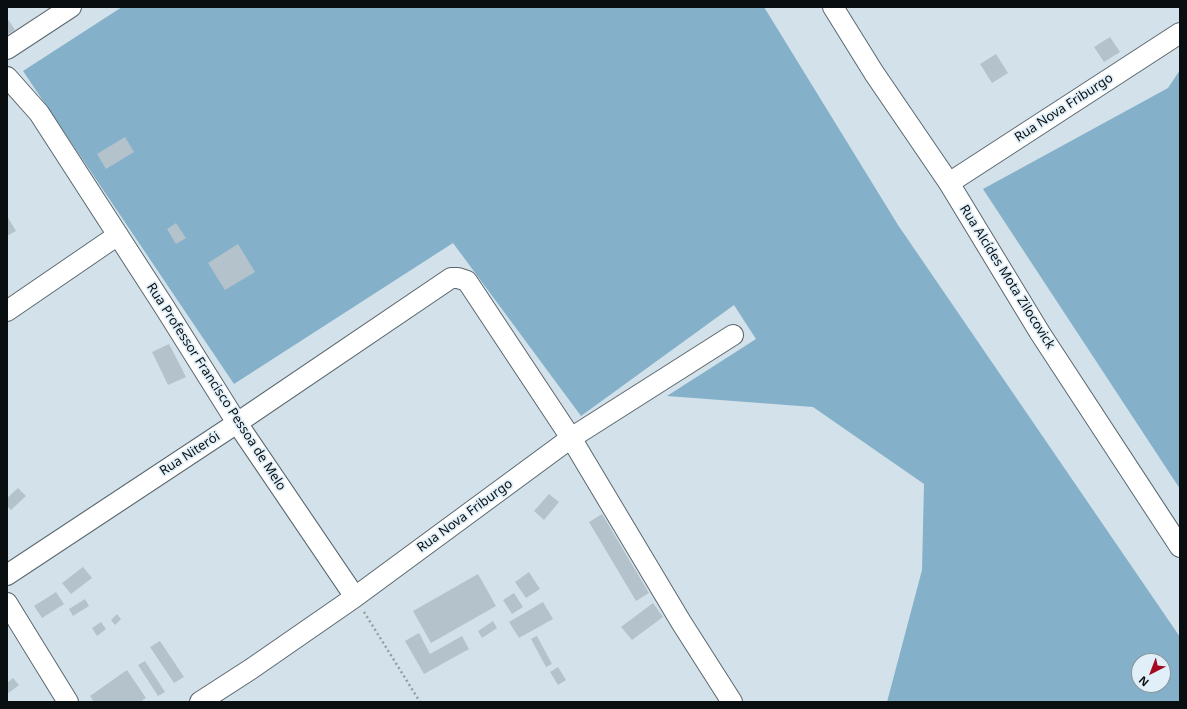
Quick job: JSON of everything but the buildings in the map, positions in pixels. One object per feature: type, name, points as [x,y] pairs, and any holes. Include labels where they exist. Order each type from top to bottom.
[{"type":"street","points":[[7,49],[71,7]]},
{"type":"street","name":"Rua Alcídes Mota Zilocovick","points":[[833,7],[874,73],[949,183],[1040,333],[1180,547]]},
{"type":"street","name":"Rua Nova Friburgo","points":[[949,183],[1180,33]]},
{"type":"street","name":"Rua Professor Francisco Pessoa de Melo","points":[[7,77],[39,113],[165,308],[237,423],[355,597]]},
{"type":"street","points":[[7,311],[118,235]]},
{"type":"street","name":"Rua Niterói","points":[[7,575],[237,423],[451,278],[458,278],[467,282],[571,438]]},
{"type":"street","name":"Rua Nova Friburgo","points":[[200,702],[251,669],[355,597],[571,438],[734,335]]},
{"type":"street","points":[[571,438],[681,622],[732,702]]},
{"type":"street","points":[[7,603],[68,702]]},
{"type":"path","points":[[355,597],[420,702]]},
{"type":"shaded area","points":[[122,7],[764,7],[898,225],[1180,637],[1180,702],[887,702],[922,570],[924,484],[813,407],[667,396],[756,339],[734,305],[581,416],[453,243],[234,384],[23,71]]},
{"type":"shaded area","points":[[1180,70],[1180,489],[983,189],[1168,88]]}]
